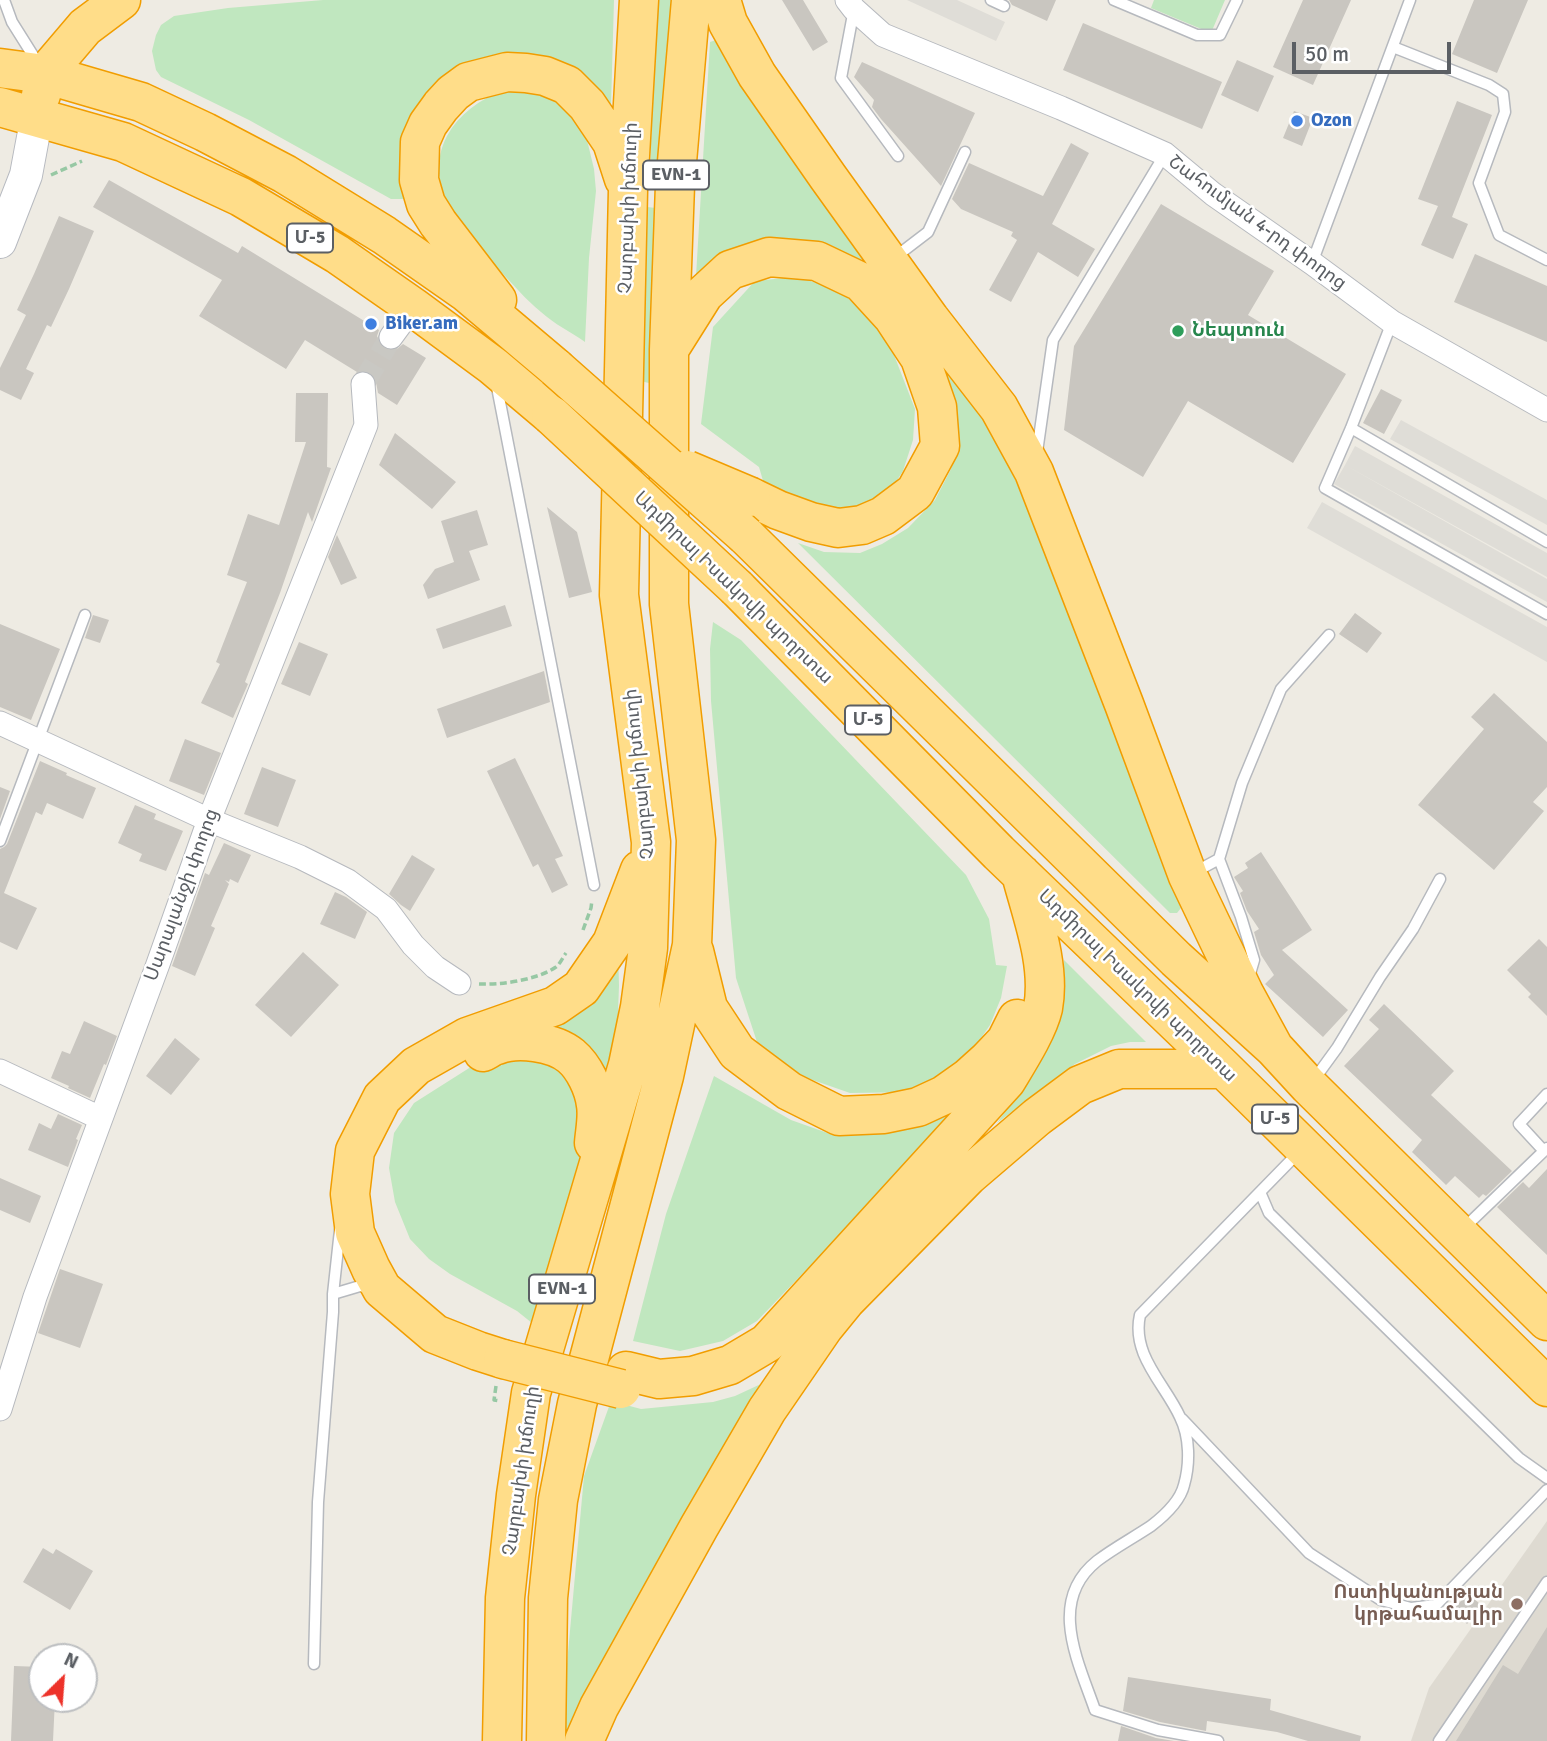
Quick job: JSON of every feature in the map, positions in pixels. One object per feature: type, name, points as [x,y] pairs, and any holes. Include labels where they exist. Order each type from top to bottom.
[{"type":"highway","points":[[37,116],[45,74],[85,27],[121,0]]},
{"type":"highway","name":"Չարբախի խճուղի","points":[[502,1741],[505,1598],[531,1393],[628,1065],[648,948],[651,842],[619,595],[628,186],[639,0]]},
{"type":"highway","name":"Չարբախի խճուղի","points":[[546,1741],[548,1598],[558,1500],[577,1404],[664,1076],[692,945],[696,841],[669,604],[669,350],[675,185],[691,0]]},
{"type":"highway","points":[[721,0],[728,23],[757,75],[888,261],[999,408],[1034,472],[1203,867],[1244,993],[1274,1048]]},
{"type":"highway","name":"Մ-5","points":[[0,68],[45,74],[141,102],[205,132],[285,174],[383,235],[467,293],[548,360],[746,536],[1176,959],[1274,1048],[1309,1086],[1547,1321]]},
{"type":"highway","points":[[548,360],[455,245],[426,204],[419,180],[420,142],[428,124],[441,106],[468,82],[507,72],[545,76],[567,85],[587,105],[612,142],[628,186],[675,185]]},
{"type":"highway","name":"Ադմիրալ Իսակովի պողոտա","points":[[0,107],[122,142],[241,197],[337,254],[402,322],[492,366],[551,415],[737,588],[1010,864],[1224,1069],[1547,1387]]},
{"type":"highway","points":[[659,459],[778,510],[838,528],[862,525],[883,516],[915,492],[940,446],[937,407],[920,358],[892,317],[861,282],[817,261],[769,257],[730,270],[704,294],[669,350]]},
{"type":"highway","points":[[507,1350],[478,1351],[435,1334],[382,1289],[355,1233],[350,1194],[355,1152],[382,1098],[416,1066],[467,1037],[555,1006],[581,988],[612,943],[651,842]]},
{"type":"highway","points":[[692,945],[708,1008],[737,1052],[789,1091],[839,1116],[884,1114],[918,1107],[944,1095],[978,1069],[1006,1041],[1017,1020],[1025,978],[1024,946],[1010,864]]},
{"type":"highway","points":[[624,1380],[693,1376],[730,1365],[767,1343],[1006,1081],[1024,1052],[1042,1010],[1046,981],[1042,957],[1010,864]]},
{"type":"highway","points":[[590,1199],[596,1106],[592,1086],[571,1056],[553,1046],[526,1041],[498,1044],[413,1094],[381,1133],[368,1181],[368,1210],[376,1242],[390,1271],[416,1301],[452,1325],[507,1350],[624,1380],[650,1394],[681,1394],[705,1391],[729,1382],[778,1359],[824,1327]]},
{"type":"highway","points":[[584,1741],[599,1707],[767,1410],[824,1327],[846,1300],[968,1176],[1080,1085],[1119,1069],[1224,1069]]},
{"type":"main road","points":[[0,242],[26,175],[37,116]]},
{"type":"street","name":"Շահումյան 4-րդ փողոց","points":[[851,5],[883,35],[1062,108],[1165,154],[1213,194],[1392,322],[1547,410]]},
{"type":"street","name":"Սարալանջի փողոց","points":[[0,1409],[35,1297],[209,820],[366,425],[363,384]]},
{"type":"street","points":[[0,723],[348,881],[386,909],[413,945],[435,967],[458,983]]},
{"type":"street","points":[[0,1071],[100,1118]]},
{"type":"lane","points":[[4,0],[12,22],[45,74]]},
{"type":"lane","points":[[990,0],[1004,6]]},
{"type":"lane","points":[[1114,0],[1196,35],[1220,35],[1237,0]]},
{"type":"lane","points":[[1312,263],[1410,0]]},
{"type":"lane","points":[[851,5],[841,78],[898,156]]},
{"type":"lane","points":[[1393,47],[1489,85],[1503,94],[1504,112],[1479,183],[1499,235],[1547,260]]},
{"type":"lane","points":[[888,261],[928,232],[965,152]]},
{"type":"lane","points":[[1034,472],[1053,340],[1165,154]]},
{"type":"lane","points":[[1392,322],[1325,488],[1547,614]]},
{"type":"lane","points":[[492,366],[594,884]]},
{"type":"lane","points":[[1351,428],[1547,542]]},
{"type":"lane","points":[[0,841],[85,615]]},
{"type":"lane","points":[[1203,867],[1281,689],[1329,635]]},
{"type":"lane","points":[[1309,1086],[1337,1048],[1413,929],[1440,879]]},
{"type":"lane","points":[[1458,1233],[1546,1150],[1519,1124],[1547,1094]]},
{"type":"lane","points":[[1304,1147],[1140,1315],[1139,1344],[1180,1417],[1309,1553],[1381,1600],[1411,1608],[1436,1605],[1547,1490]]},
{"type":"lane","points":[[1260,1192],[1269,1213],[1519,1458],[1547,1478]]},
{"type":"lane","points":[[314,1664],[318,1502],[333,1294],[340,1229],[350,1194]]},
{"type":"lane","points":[[333,1294],[360,1286],[382,1289]]},
{"type":"lane","points":[[1180,1417],[1188,1451],[1188,1472],[1183,1490],[1173,1506],[1158,1520],[1096,1562],[1083,1575],[1074,1592],[1069,1621],[1078,1662],[1095,1710],[1158,1730],[1218,1741]]},
{"type":"lane","points":[[1439,1741],[1547,1583]]},
{"type":"path","points":[[51,175],[86,159]]},
{"type":"path","points":[[583,930],[591,908],[594,884]]},
{"type":"path","points":[[458,983],[496,985],[529,979],[557,966],[570,948]]},
{"type":"shaded area","points":[[907,0],[957,0],[1005,22],[996,41]]},
{"type":"shaded area","points":[[1401,420],[1547,500],[1547,525],[1390,439]]},
{"type":"shaded area","points":[[1355,446],[1547,553],[1547,577],[1345,465]]},
{"type":"shaded area","points":[[1345,465],[1547,579],[1547,602],[1334,484]]},
{"type":"shaded area","points":[[1322,502],[1547,627],[1547,662],[1307,528]]},
{"type":"shaded area","name":"Ոստիկանության կրթահամալիր","points":[[1547,1521],[1547,1741],[1411,1741],[1429,1688]]},
{"type":"green space","points":[[323,0],[614,0],[611,106],[481,66],[406,199],[391,199],[249,120],[161,77],[156,70],[152,51],[156,35],[161,25],[174,16],[228,8]]},
{"type":"green space","points":[[656,0],[671,0],[659,173],[650,171]]},
{"type":"green space","points":[[1154,0],[1225,0],[1211,33],[1151,8]]},
{"type":"green space","points":[[716,40],[865,256],[857,264],[829,249],[802,240],[772,240],[696,276],[710,42]]},
{"type":"green space","points":[[504,90],[549,93],[580,121],[588,144],[596,191],[589,258],[585,342],[546,316],[499,270],[461,226],[443,192],[439,174],[440,155],[447,136],[471,108]]},
{"type":"green space","points":[[647,207],[656,208],[649,383],[640,381]]},
{"type":"green space","points":[[784,278],[807,280],[837,289],[863,311],[889,342],[915,409],[913,440],[903,471],[888,494],[844,514],[809,507],[764,484],[759,467],[701,424],[713,327],[755,281]]},
{"type":"green space","points":[[937,354],[1004,454],[1044,546],[1180,901],[1181,908],[1177,913],[1170,913],[798,543],[824,552],[860,553],[882,544],[908,528],[935,500],[951,469],[959,430],[933,360]]},
{"type":"green space","points":[[713,622],[741,640],[966,875],[989,919],[996,965],[1007,966],[1001,998],[990,1025],[970,1054],[917,1092],[850,1093],[804,1077],[757,1042],[736,978],[711,701],[710,649]]},
{"type":"green space","points":[[618,947],[617,1039],[601,1124],[599,1087],[530,1035]]},
{"type":"green space","points":[[1064,960],[1146,1042],[1111,1046],[1075,1064],[997,1123],[1038,1066],[1056,1021]]},
{"type":"green space","points":[[530,1050],[574,1072],[590,1158],[532,1323],[517,1311],[450,1274],[429,1259],[410,1239],[395,1202],[389,1168],[394,1133],[414,1103],[496,1051]]},
{"type":"green space","points":[[714,1076],[791,1120],[836,1136],[877,1134],[961,1109],[757,1321],[723,1341],[680,1351],[633,1341],[666,1214]]},
{"type":"green space","points":[[776,1377],[560,1741],[584,1476],[611,1401],[641,1409],[713,1402],[735,1396]]},
{"type":"building","points":[[782,0],[803,0],[828,42],[813,51]]},
{"type":"building","points":[[1009,0],[1056,0],[1047,21],[1012,5]]},
{"type":"building","points":[[1303,0],[1351,0],[1313,85],[1273,67]]},
{"type":"building","points":[[1474,0],[1528,0],[1497,73],[1452,54]]},
{"type":"building","points":[[1083,23],[1222,82],[1202,129],[1063,70]]},
{"type":"building","points":[[1237,60],[1274,76],[1258,112],[1221,95]]},
{"type":"building","points":[[862,62],[975,113],[941,186],[872,107],[874,100],[854,77]]},
{"type":"building","points":[[1457,101],[1492,115],[1452,217],[1468,224],[1453,259],[1421,245],[1438,206],[1418,199]]},
{"type":"building","points":[[1294,111],[1313,118],[1302,146],[1283,138]]},
{"type":"building","points":[[1071,143],[1089,153],[1052,224],[1095,249],[1078,277],[1038,252],[1011,302],[989,290],[1017,240],[1011,236],[1013,232],[961,209],[952,199],[969,163],[1043,196]]},
{"type":"building","points":[[109,180],[238,253],[242,246],[379,330],[378,342],[383,349],[396,350],[403,344],[426,358],[397,405],[378,393],[375,377],[370,372],[357,372],[305,340],[286,369],[199,316],[222,280],[93,207]]},
{"type":"building","name":"Նեպտուն","points":[[1161,204],[1274,271],[1248,315],[1346,374],[1293,463],[1188,401],[1143,477],[1064,430],[1074,346]]},
{"type":"building","points":[[59,216],[94,231],[51,327],[47,325],[26,369],[34,373],[21,400],[0,390],[0,368],[26,315],[17,310]]},
{"type":"building","points":[[1475,254],[1547,286],[1547,342],[1454,302]]},
{"type":"building","points":[[1381,389],[1402,400],[1384,434],[1363,423]]},
{"type":"building","points":[[296,393],[328,393],[327,467],[331,468],[312,522],[308,512],[245,682],[248,684],[233,718],[201,703],[220,664],[216,662],[247,582],[227,575],[248,514],[279,525],[306,442],[295,442]]},
{"type":"building","points":[[395,433],[456,482],[432,509],[379,465]]},
{"type":"building","points":[[547,507],[577,532],[592,592],[569,598]]},
{"type":"building","points":[[477,510],[488,545],[469,551],[480,580],[428,599],[423,585],[435,569],[454,562],[441,521]]},
{"type":"building","points":[[337,535],[357,578],[341,585],[328,557]]},
{"type":"building","points":[[505,605],[512,626],[443,649],[436,629]]},
{"type":"building","points":[[1355,613],[1382,633],[1367,653],[1339,634]]},
{"type":"building","points":[[93,615],[109,620],[100,643],[85,638]]},
{"type":"building","points":[[0,624],[60,649],[31,720],[0,707]]},
{"type":"building","points":[[299,642],[328,654],[310,696],[281,684]]},
{"type":"building","points":[[544,671],[550,702],[447,738],[437,709]]},
{"type":"building","points":[[1494,693],[1547,742],[1547,787],[1533,802],[1544,811],[1494,870],[1418,805],[1484,729],[1471,717]]},
{"type":"building","points":[[185,739],[221,753],[204,795],[169,781]]},
{"type":"building","points":[[515,758],[563,856],[555,859],[568,885],[552,893],[538,864],[533,867],[487,771]]},
{"type":"building","points":[[40,761],[96,788],[83,819],[47,803],[42,815],[36,812],[4,893],[37,908],[17,950],[0,942],[0,849],[7,844]]},
{"type":"building","points":[[262,767],[296,780],[278,827],[244,814]]},
{"type":"building","points":[[0,787],[10,791],[0,819]]},
{"type":"building","points":[[135,805],[156,814],[154,819],[183,831],[166,871],[139,861],[142,854],[118,843]]},
{"type":"building","points":[[224,843],[251,855],[238,883],[225,880],[229,884],[211,926],[215,928],[195,976],[172,966],[205,873],[209,875]]},
{"type":"building","points":[[1261,852],[1312,930],[1282,950],[1348,1010],[1323,1037],[1265,984],[1274,975],[1261,955],[1254,932],[1259,929],[1247,911],[1240,893],[1243,891],[1234,877],[1248,868],[1245,863]]},
{"type":"building","points":[[412,855],[435,869],[410,911],[389,894]]},
{"type":"building","points":[[335,892],[367,912],[355,939],[320,924]]},
{"type":"building","points":[[1539,939],[1547,947],[1547,1016],[1528,997],[1531,994],[1507,970]]},
{"type":"building","points":[[303,952],[339,985],[291,1037],[255,1005]]},
{"type":"building","points":[[1384,1004],[1454,1071],[1431,1095],[1512,1171],[1486,1196],[1483,1194],[1479,1198],[1455,1176],[1446,1185],[1412,1152],[1422,1140],[1344,1066],[1379,1029],[1369,1020]]},
{"type":"building","points":[[84,1021],[117,1036],[90,1098],[51,1078],[62,1051],[70,1054]]},
{"type":"building","points":[[175,1038],[200,1059],[171,1095],[146,1076]]},
{"type":"building","points":[[58,1114],[82,1125],[68,1167],[28,1150],[39,1123],[51,1129]]},
{"type":"building","points":[[1547,1169],[1547,1255],[1497,1207],[1523,1182],[1529,1188]]},
{"type":"building","points":[[0,1178],[41,1196],[30,1223],[0,1210]]},
{"type":"building","points":[[60,1269],[103,1284],[80,1348],[38,1333]]},
{"type":"building","points":[[43,1548],[53,1554],[56,1549],[93,1571],[70,1610],[23,1582]]},
{"type":"building","points":[[1468,1593],[1483,1607],[1467,1624],[1453,1610]]},
{"type":"building","points":[[1547,1627],[1547,1741],[1456,1741],[1503,1665],[1518,1674]]},
{"type":"building","points":[[14,1666],[28,1666],[28,1713],[54,1713],[53,1741],[11,1741]]},
{"type":"building","points":[[1128,1677],[1271,1699],[1270,1710],[1361,1736],[1360,1741],[1308,1741],[1277,1732],[1207,1721],[1206,1731],[1160,1722],[1123,1711]]},
{"type":"building","points":[[1121,1726],[1156,1738],[1174,1741],[1118,1741]]},
{"type":"tunnel","points":[[363,384],[391,337]]},
{"type":"place","name":"Ozon","points":[[1297,121]]},
{"type":"place","name":"Biker.am","points":[[371,324]]},
{"type":"place","name":"Նեպտուն","points":[[1178,331]]},
{"type":"place","name":"Ոստիկանության կրթահամալիր","points":[[1517,1604]]}]
